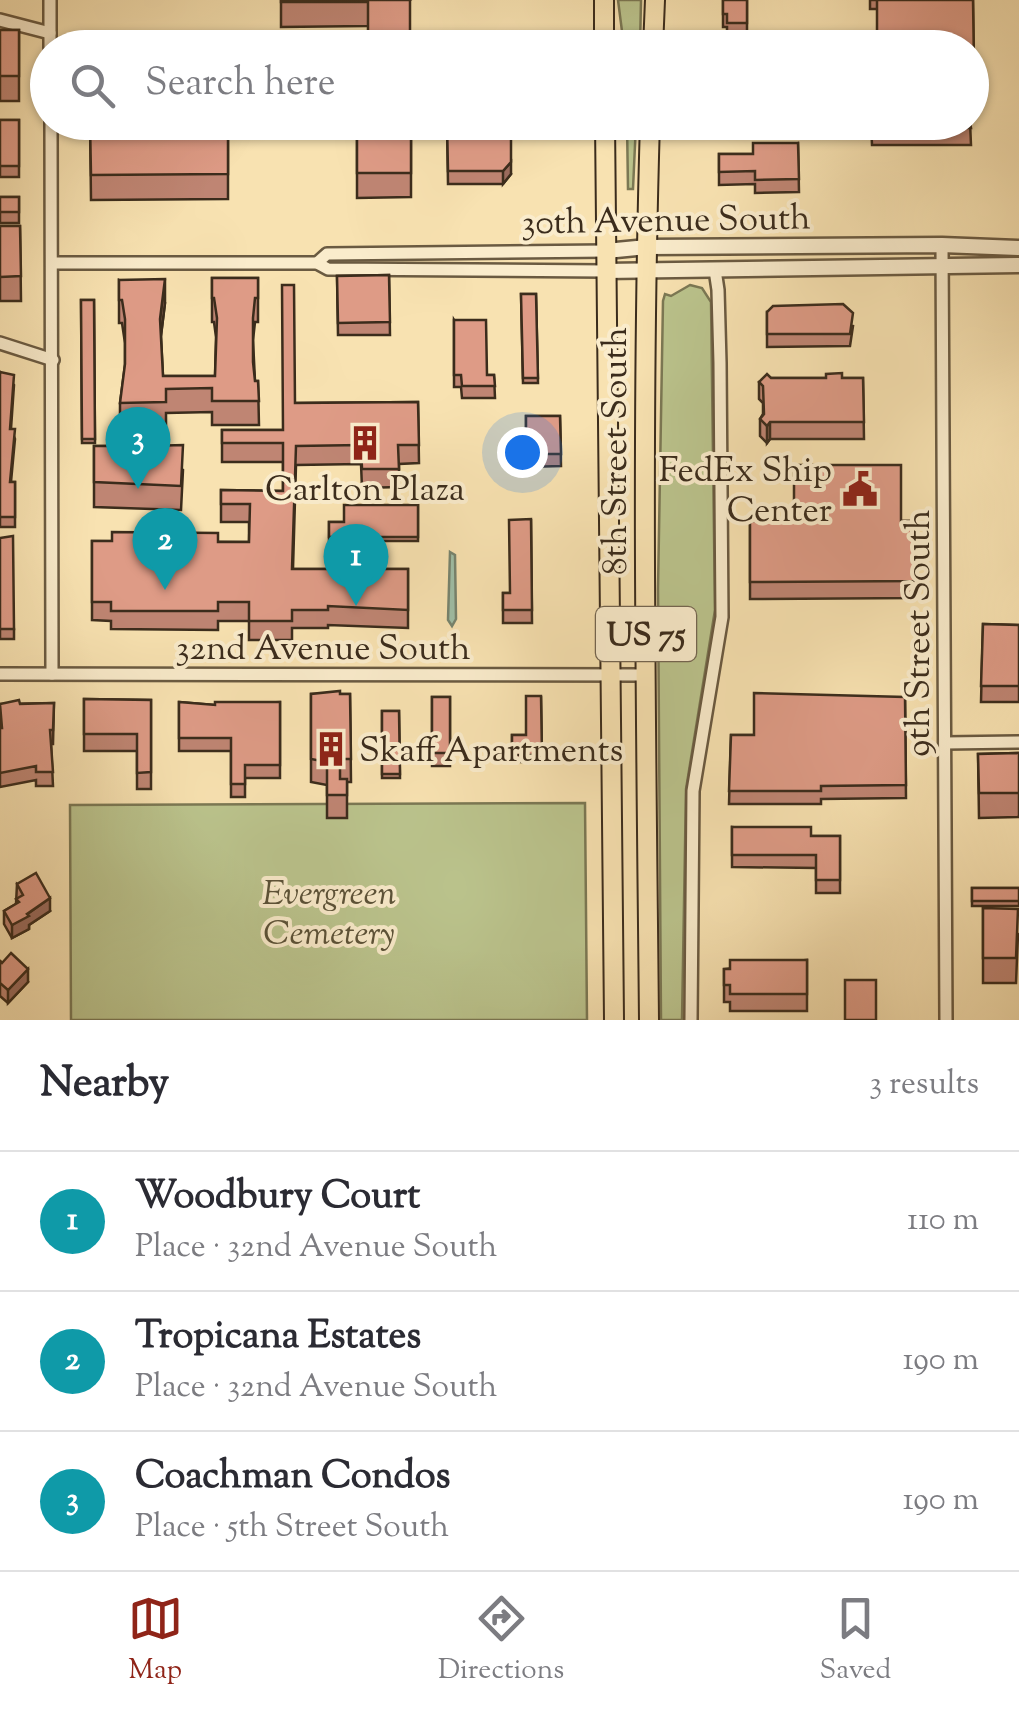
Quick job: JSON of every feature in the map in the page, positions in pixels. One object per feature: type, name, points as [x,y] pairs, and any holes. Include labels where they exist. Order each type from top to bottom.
[{"type":"main road","points":[[604,0],[604,30]]},
{"type":"main road","points":[[653,30],[654,0]]},
{"type":"main road","name":"8th Street South","points":[[605,140],[614,1020]]},
{"type":"main road","name":"8th Street South","points":[[649,1020],[646,675],[650,140]]},
{"type":"street","points":[[50,0],[50,30]]},
{"type":"street","points":[[0,20],[38,30]]},
{"type":"street","points":[[51,140],[52,674]]},
{"type":"street","name":"9th Street South","points":[[942,245],[946,1020]]},
{"type":"street","name":"30th Avenue South","points":[[317,263],[327,254],[647,247],[1019,248]]},
{"type":"street","points":[[441,253],[441,271]]},
{"type":"street","name":"30th Avenue South","points":[[52,263],[317,263],[328,270],[441,271],[1019,265]]},
{"type":"street","points":[[691,1020],[694,792],[722,616],[720,363],[714,270]]},
{"type":"street","points":[[0,343],[53,360]]},
{"type":"street","name":"32nd Avenue South","points":[[0,674],[646,675]]},
{"type":"street","points":[[945,743],[1019,742]]},
{"type":"green space","points":[[618,0],[641,0],[640,30],[622,30]]},
{"type":"green space","points":[[627,140],[635,140],[633,189],[628,189]]},
{"type":"green space","points":[[690,285],[702,288],[711,302],[715,610],[686,789],[682,1020],[661,1020],[658,589],[663,301],[665,294],[671,296]]},
{"type":"green space","name":"Evergreen Cemetery","points":[[585,803],[587,1020],[71,1020],[70,805]]},
{"type":"shaded area","points":[[450,552],[455,555],[456,619],[452,626],[448,620]]},
{"type":"building","points":[[410,0],[410,30],[368,30],[368,2],[281,2]]},
{"type":"building","points":[[723,0],[747,0],[747,23],[727,23]]},
{"type":"building","points":[[877,0],[973,0],[973,30],[877,30]]},
{"type":"building","points":[[0,30],[19,30],[19,76],[0,76]]},
{"type":"building","points":[[0,120],[19,120],[19,166],[0,166]]},
{"type":"building","points":[[90,140],[228,140],[228,174],[91,175]]},
{"type":"building","points":[[357,140],[411,140],[411,173],[357,173]]},
{"type":"building","points":[[447,140],[511,140],[511,162],[503,171],[448,171]]},
{"type":"building","points":[[753,143],[798,143],[799,179],[755,180],[755,171],[719,172],[719,154],[753,154]]},
{"type":"building","points":[[0,197],[19,197],[19,212],[0,212]]},
{"type":"building","points":[[0,226],[20,226],[21,276],[0,277]]},
{"type":"building","points":[[389,275],[390,322],[338,323],[337,276]]},
{"type":"building","points":[[212,278],[258,278],[253,362],[259,401],[212,401],[212,388],[166,389],[166,402],[120,403],[125,319],[119,300],[119,280],[165,279],[160,319],[163,376],[215,376],[217,318]]},
{"type":"building","points":[[282,285],[294,285],[295,403],[418,402],[419,445],[398,445],[399,469],[362,469],[361,445],[296,446],[292,569],[408,569],[408,610],[328,606],[328,610],[292,610],[292,621],[249,621],[249,602],[218,602],[218,611],[111,611],[111,602],[92,602],[92,541],[112,541],[112,532],[218,533],[218,542],[249,542],[250,504],[221,504],[221,490],[283,491],[283,443],[222,443],[222,430],[283,430]]},
{"type":"building","points":[[521,294],[536,294],[538,378],[523,378]]},
{"type":"building","points":[[81,300],[94,300],[95,439],[82,439]]},
{"type":"building","points":[[843,304],[853,313],[850,334],[767,334],[767,312],[773,306]]},
{"type":"building","points":[[454,320],[486,320],[487,375],[494,375],[495,386],[462,386],[461,375],[454,375]]},
{"type":"building","points":[[0,372],[14,375],[10,429],[15,429],[10,482],[15,482],[15,517],[0,517]]},
{"type":"building","points":[[842,373],[842,378],[863,378],[864,422],[770,422],[767,426],[760,419],[764,414],[763,386],[759,382],[767,374],[771,378],[826,378],[826,374]]},
{"type":"building","points":[[526,416],[560,416],[561,454],[526,454]]},
{"type":"building","points":[[134,442],[147,442],[147,446],[183,445],[181,486],[94,482],[94,446],[134,446]]},
{"type":"building","points":[[794,465],[901,465],[901,521],[917,521],[917,581],[750,582],[750,521],[794,521]]},
{"type":"building","points":[[344,505],[418,505],[418,537],[329,537],[329,522],[344,522]]},
{"type":"building","points":[[531,519],[532,610],[503,610],[503,593],[510,593],[509,520]]},
{"type":"building","points":[[13,536],[14,629],[0,629],[0,538]]},
{"type":"building","points":[[983,624],[1019,625],[1019,686],[981,686]]},
{"type":"building","points":[[754,693],[905,697],[906,785],[821,786],[821,791],[729,791],[731,735],[754,735]]},
{"type":"building","name":"Skaff Apartments","points":[[311,694],[350,694],[351,759],[340,759],[340,779],[347,779],[347,795],[327,795],[327,762],[311,759]]},
{"type":"building","points":[[526,696],[541,696],[542,755],[512,755],[512,735],[526,735]]},
{"type":"building","points":[[432,697],[450,697],[450,753],[432,753]]},
{"type":"building","points":[[84,699],[151,700],[151,772],[137,773],[137,734],[84,734]]},
{"type":"building","points":[[19,700],[20,704],[54,703],[50,730],[53,772],[36,772],[36,766],[0,773],[0,704]]},
{"type":"building","points":[[179,702],[280,702],[280,765],[245,765],[245,784],[231,784],[231,738],[179,738]]},
{"type":"building","points":[[382,711],[399,711],[400,774],[382,774]]},
{"type":"building","points":[[1019,753],[1019,793],[979,793],[978,754]]},
{"type":"building","points":[[732,827],[811,827],[811,836],[840,836],[840,880],[816,880],[816,855],[732,855]]},
{"type":"building","points":[[36,873],[50,898],[12,925],[4,911],[23,895],[17,884]]},
{"type":"building","points":[[972,888],[1019,888],[1019,901],[972,901]]},
{"type":"building","points":[[983,908],[1018,909],[1016,958],[983,958]]},
{"type":"building","points":[[11,953],[28,969],[8,990],[0,983],[0,961]]},
{"type":"building","points":[[730,960],[807,960],[807,994],[730,994],[730,985],[724,985],[724,969],[730,969]]},
{"type":"building","points":[[845,980],[876,980],[876,1020],[845,1020]]},
{"type":"place","name":"Carlton Plaza","points":[[365,443]]},
{"type":"place","name":"Coachman Condos","points":[[138,489]]},
{"type":"place","name":"FedEx Ship Center","points":[[860,489]]},
{"type":"place","name":"Tropicana Estates","points":[[165,590]]},
{"type":"place","name":"Woodbury Court","points":[[356,606]]},
{"type":"place","name":"Skaff Apartments","points":[[331,749]]}]
